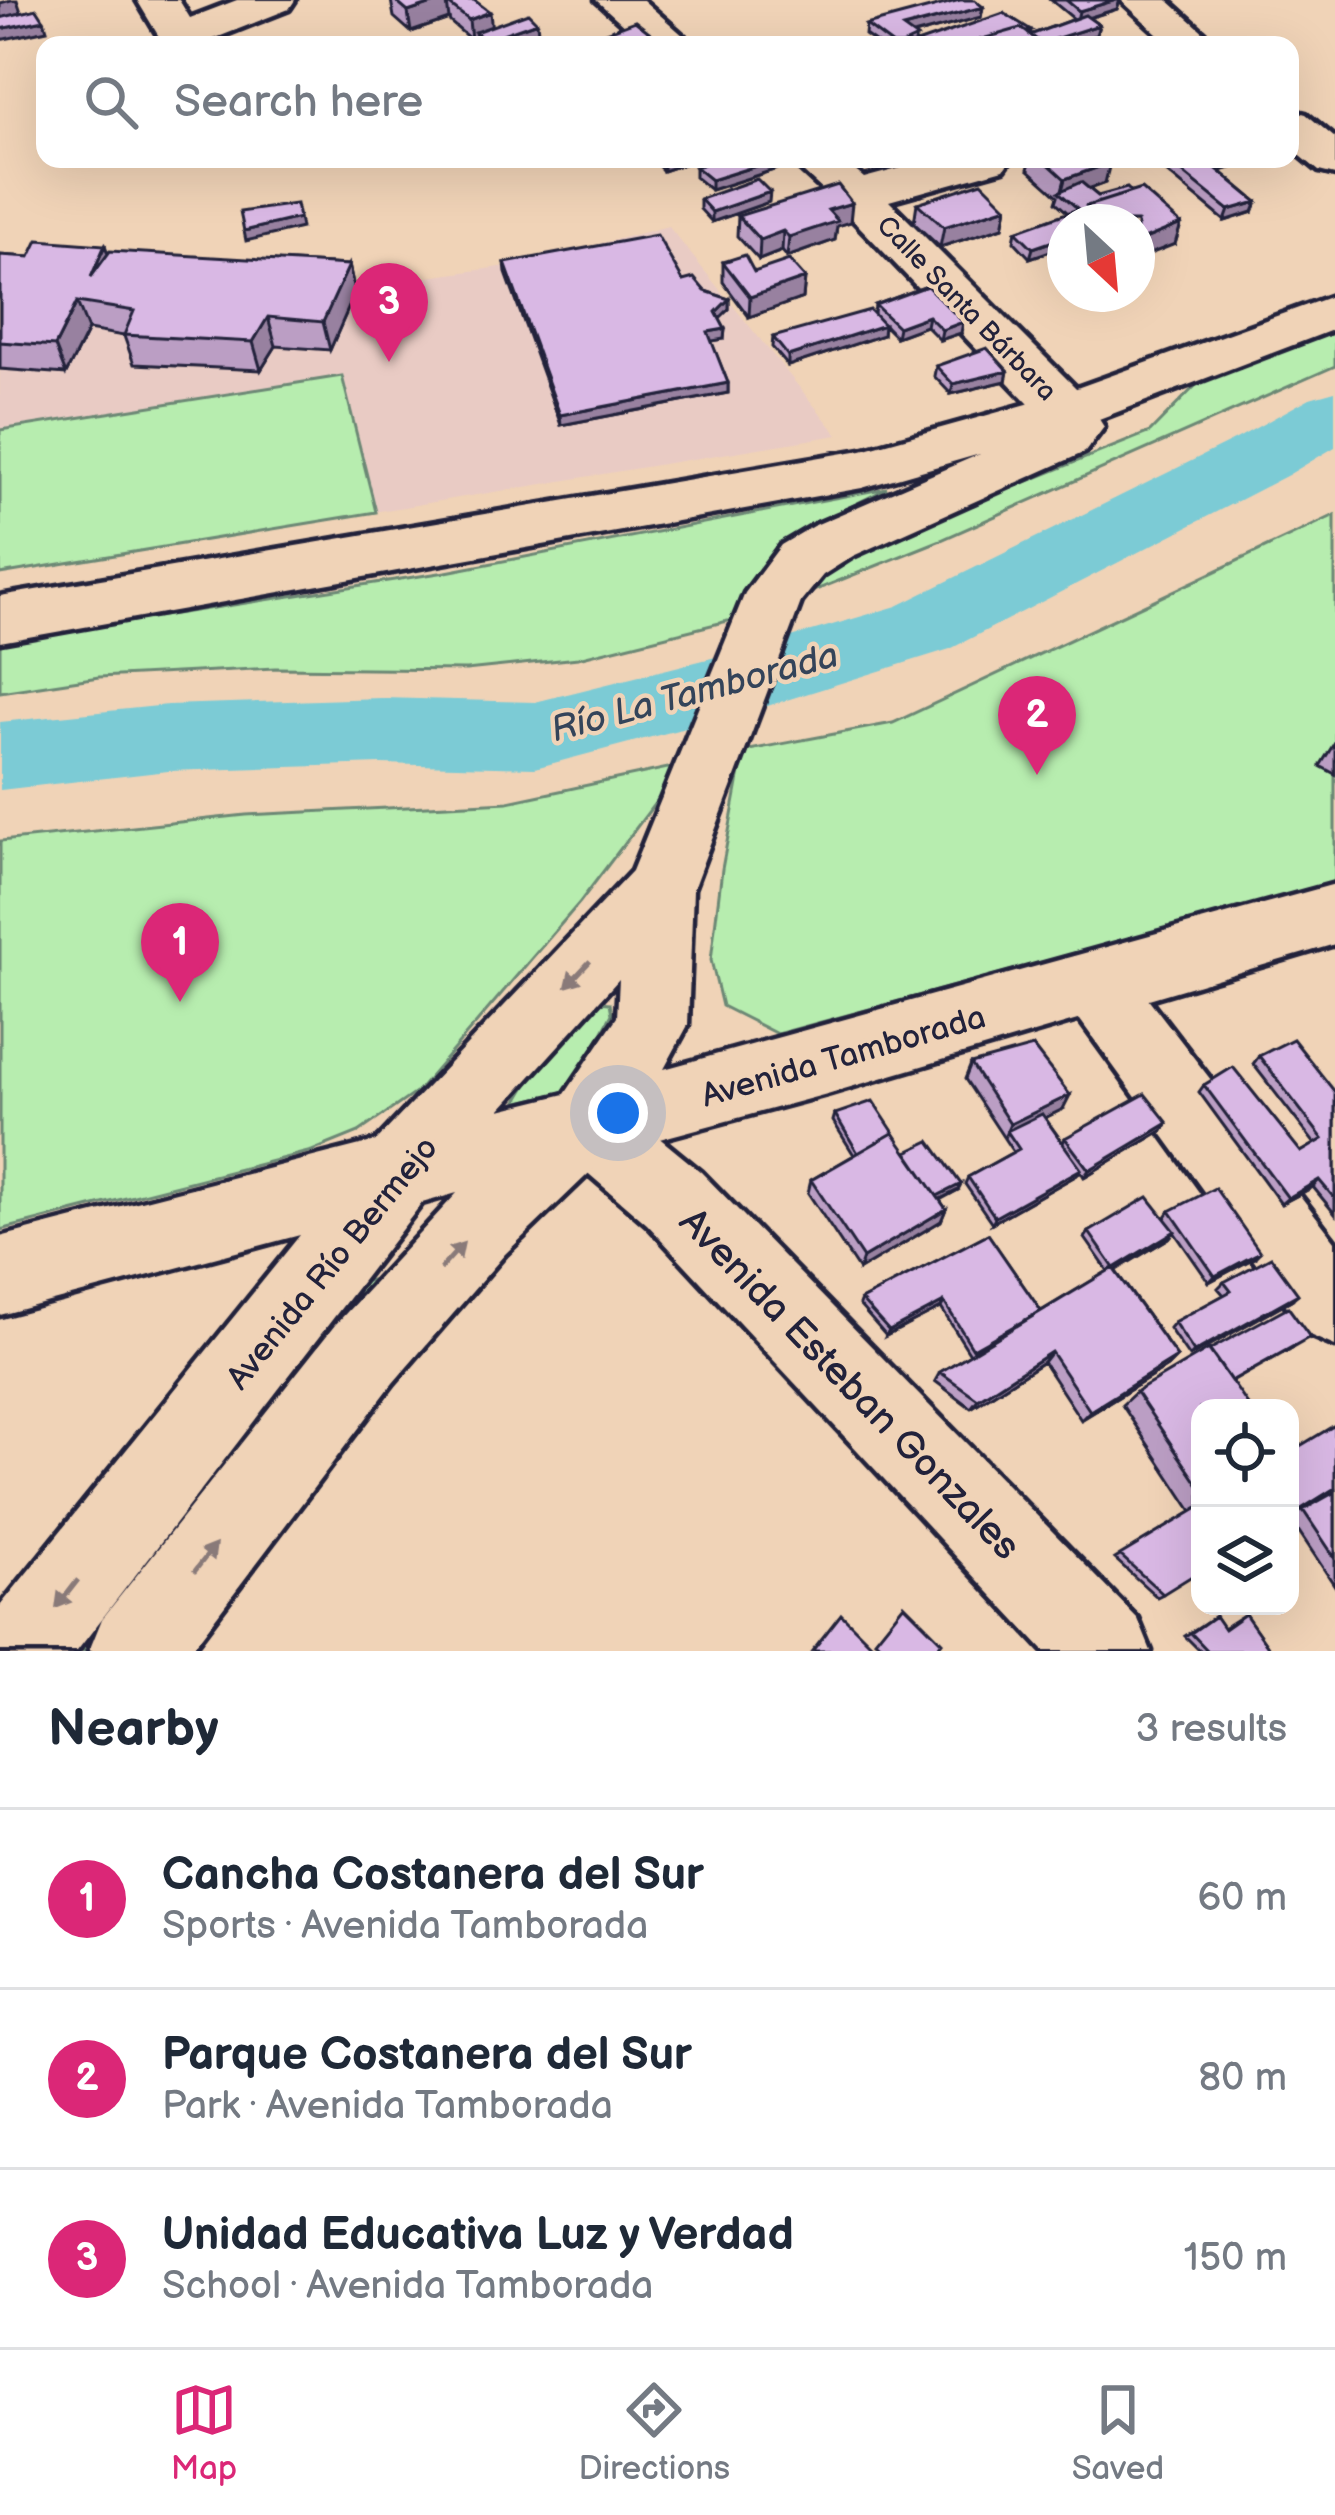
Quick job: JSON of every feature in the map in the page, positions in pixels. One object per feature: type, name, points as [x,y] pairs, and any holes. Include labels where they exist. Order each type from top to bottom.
[{"type":"main road","points":[[158,0],[179,36]]},
{"type":"main road","points":[[183,36],[274,0]]},
{"type":"main road","points":[[617,0],[661,36]]},
{"type":"main road","points":[[1142,0],[1185,36]]},
{"type":"main road","points":[[1299,131],[1335,161]]},
{"type":"main road","name":"Calle Santa Bárbara","points":[[823,168],[856,195],[1067,411]]},
{"type":"main road","points":[[856,195],[955,168]]},
{"type":"main road","points":[[0,619],[862,469],[1067,411],[1335,311]]},
{"type":"main road","name":"Avenida Río Bermejo","points":[[160,1640],[364,1354],[477,1227],[587,1125],[652,1025],[659,889],[775,593],[802,560],[832,542],[1066,439],[1077,428],[1067,411]]},
{"type":"main road","name":"Avenida Río Bermejo","points":[[21,1651],[399,1172],[485,1073],[659,889]]},
{"type":"main road","name":"Avenida Tamborada","points":[[0,1276],[587,1125],[1335,914]]},
{"type":"main road","points":[[1095,984],[1335,1306]]},
{"type":"main road","name":"Avenida Esteban Gonzales","points":[[587,1125],[674,1198],[1106,1651]]},
{"type":"shaded area","points":[[668,226],[838,435],[0,574],[0,265],[334,290],[522,264]]},
{"type":"green space","points":[[1335,327],[1335,366],[941,540],[801,596],[813,577],[881,540],[1150,432],[1204,377]]},
{"type":"green space","points":[[342,376],[376,512],[0,574],[0,430]]},
{"type":"green space","points":[[887,488],[817,525],[779,553],[749,592],[736,619],[578,658],[466,670],[275,668],[99,677],[0,692],[0,641],[446,572]]},
{"type":"green space","points":[[1335,515],[1335,883],[777,1034],[722,1006],[711,960],[744,751],[893,723]]},
{"type":"green space","points":[[677,766],[668,786],[580,902],[418,1091],[359,1132],[312,1151],[0,1230],[0,841],[246,815],[508,802]]},
{"type":"green space","points":[[598,1002],[610,1003],[612,1014],[571,1090],[516,1103],[544,1056]]},
{"type":"green space","points":[[384,1277],[94,1651],[63,1651],[357,1283]]},
{"type":"building","points":[[394,0],[444,0],[408,12]]},
{"type":"building","points":[[474,0],[490,12],[469,20],[447,3]]},
{"type":"building","points":[[960,0],[975,0],[983,7],[903,28],[914,36],[881,36],[866,25]]},
{"type":"building","points":[[1066,0],[1116,0],[1079,11]]},
{"type":"building","points":[[37,9],[44,20],[0,29],[0,18]]},
{"type":"building","points":[[528,13],[537,22],[505,33],[508,36],[475,32]]},
{"type":"building","points":[[1004,13],[1031,30],[993,36],[937,36]]},
{"type":"building","points":[[1085,15],[1099,25],[1064,36],[1030,35]]},
{"type":"building","points":[[635,21],[654,36],[602,36]]},
{"type":"building","points":[[1021,28],[1032,36],[993,36]]},
{"type":"building","points":[[696,168],[749,168],[711,180]]},
{"type":"building","points":[[1053,168],[1096,168],[1065,179]]},
{"type":"building","points":[[1177,168],[1216,168],[1257,202],[1229,210]]},
{"type":"building","points":[[757,179],[770,192],[712,212],[700,199]]},
{"type":"building","points":[[982,182],[1007,207],[944,227],[917,203]]},
{"type":"building","points":[[1081,182],[1098,196],[1127,188],[1131,192],[1093,204],[1072,204],[1059,192]]},
{"type":"building","points":[[838,185],[852,203],[828,210],[838,221],[789,237],[783,231],[760,240],[738,216]]},
{"type":"building","points":[[1141,189],[1181,224],[1155,235],[1155,204],[1093,204]]},
{"type":"building","points":[[296,204],[299,218],[244,231],[240,212]]},
{"type":"building","points":[[1047,220],[1047,243],[1033,248],[1016,231]]},
{"type":"building","points":[[657,235],[683,281],[694,278],[705,291],[729,299],[716,312],[725,329],[708,332],[728,383],[560,415],[505,263]]},
{"type":"building","points":[[38,240],[105,245],[91,277],[110,251],[349,265],[323,322],[268,317],[253,342],[124,335],[134,311],[77,302],[55,346],[0,342],[0,255],[30,257]]},
{"type":"building","points":[[745,255],[754,272],[789,260],[805,278],[750,297],[723,262]]},
{"type":"building","points":[[927,286],[963,322],[942,330],[928,316],[898,327],[875,305]]},
{"type":"building","points":[[870,310],[884,325],[788,356],[773,337]]},
{"type":"building","points":[[987,348],[1008,371],[953,384],[936,366]]},
{"type":"building","points":[[1293,1039],[1335,1092],[1335,1199],[1319,1180],[1288,1198],[1204,1085],[1233,1067],[1301,1152],[1323,1139],[1259,1056]]},
{"type":"building","points":[[1033,1047],[1070,1095],[1010,1124],[971,1064]]},
{"type":"building","points":[[1145,1094],[1168,1123],[1089,1170],[1065,1138]]},
{"type":"building","points":[[873,1101],[898,1139],[893,1133],[858,1153],[835,1114]]},
{"type":"building","points":[[1042,1114],[1081,1169],[995,1217],[968,1177],[1019,1149],[1007,1131]]},
{"type":"building","points":[[893,1133],[946,1209],[863,1258],[811,1180]]},
{"type":"building","points":[[930,1141],[961,1184],[937,1196],[907,1152]]},
{"type":"building","points":[[1215,1188],[1260,1252],[1215,1276],[1170,1211]]},
{"type":"building","points":[[1148,1197],[1175,1231],[1114,1268],[1089,1232]]},
{"type":"building","points":[[988,1234],[1041,1311],[973,1349],[944,1302],[889,1331],[861,1300]]},
{"type":"building","points":[[1271,1257],[1298,1294],[1194,1352],[1174,1322],[1231,1291],[1224,1282]]},
{"type":"building","points":[[1113,1268],[1177,1357],[1090,1411],[1051,1352],[978,1399],[940,1372]]},
{"type":"building","points":[[1288,1307],[1310,1337],[1231,1381],[1209,1350]]},
{"type":"building","points":[[1209,1349],[1244,1399],[1191,1399],[1191,1474],[1136,1392]]},
{"type":"building","points":[[1335,1425],[1335,1488],[1299,1510],[1299,1507],[1299,1447]]},
{"type":"building","points":[[1335,1492],[1335,1558],[1303,1510]]},
{"type":"building","points":[[1191,1512],[1191,1577],[1163,1594],[1120,1555]]},
{"type":"building","points":[[904,1604],[942,1642],[935,1651],[887,1651],[875,1640]]},
{"type":"building","points":[[841,1614],[878,1651],[812,1651]]},
{"type":"building","points":[[1246,1615],[1271,1651],[1208,1651],[1191,1633],[1215,1616],[1224,1629]]},
{"type":"waterway","name":"Río La Tamborada","points":[[0,756],[168,738],[381,731],[535,735],[764,676],[922,628],[1262,457],[1335,415]]},
{"type":"place","name":"Unidad Educativa Luz y Verdad","points":[[389,362]]},
{"type":"place","name":"Parque Costanera del Sur","points":[[1037,775]]},
{"type":"place","name":"Cancha Costanera del Sur","points":[[180,1002]]}]
